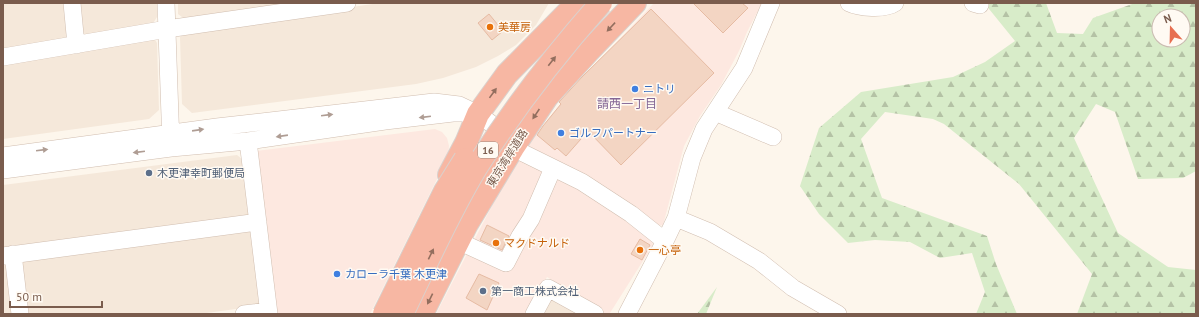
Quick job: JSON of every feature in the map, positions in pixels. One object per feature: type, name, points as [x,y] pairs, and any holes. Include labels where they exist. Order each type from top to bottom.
[{"type":"highway","name":"16","points":[[379,314],[466,143],[478,114],[507,74],[577,3]]},
{"type":"highway","name":"東京湾岸道路","points":[[402,314],[475,169],[515,108],[567,41],[601,3]]},
{"type":"highway","name":"東京湾岸道路","points":[[422,314],[467,224],[513,148],[547,98],[593,46],[635,3]]},
{"type":"highway","name":"16","points":[[384,314],[446,191],[467,156],[506,102],[522,89],[536,81]]},
{"type":"street","points":[[72,3],[76,45]]},
{"type":"street","points":[[166,3],[171,141]]},
{"type":"street","points":[[627,314],[676,218],[692,158],[704,129],[744,68],[771,3]]},
{"type":"street","points":[[849,3],[852,5],[866,7],[888,6],[895,3]]},
{"type":"street","points":[[3,57],[167,29],[337,4]]},
{"type":"street","points":[[3,170],[171,141],[434,102],[459,105],[478,114],[497,128],[513,148],[582,182],[631,214],[665,241]]},
{"type":"street","points":[[715,112],[773,138]]},
{"type":"street","points":[[3,156],[171,141],[248,140],[453,113],[478,114]]},
{"type":"street","points":[[244,314],[269,312],[248,140]]},
{"type":"street","points":[[458,241],[506,264],[520,236],[532,219],[553,168]]},
{"type":"street","points":[[676,218],[710,232],[759,261],[793,288],[838,314]]},
{"type":"street","points":[[20,314],[8,255],[258,222]]},
{"type":"street","points":[[534,314],[548,288],[595,314]]},
{"type":"shaded area","points":[[3,3],[68,3],[69,39],[3,52]]},
{"type":"shaded area","points":[[77,3],[157,3],[157,17],[152,25],[86,37],[80,30]]},
{"type":"shaded area","points":[[178,3],[319,3],[186,20],[178,14]]},
{"type":"shaded area","points":[[379,3],[549,3],[536,25],[516,45],[476,67],[443,78],[416,84],[192,113],[182,104],[180,37],[186,31]]},
{"type":"shaded area","points":[[654,3],[762,3],[721,85],[700,116],[684,146],[663,225],[656,226],[529,151],[528,144],[569,93]]},
{"type":"shaded area","points":[[153,36],[157,43],[159,110],[149,119],[3,139],[3,63]]},
{"type":"shaded area","points":[[435,129],[442,132],[447,138],[449,146],[448,157],[370,314],[274,314],[256,151]]},
{"type":"shaded area","points":[[237,155],[242,159],[251,216],[3,250],[3,185]]},
{"type":"shaded area","points":[[522,160],[570,181],[652,238],[653,245],[610,313],[604,314],[547,277],[527,314],[436,314],[514,163]]},
{"type":"shaded area","points":[[248,230],[254,235],[261,304],[258,306],[199,314],[29,314],[22,263],[27,259]]},
{"type":"shaded area","points":[[3,264],[6,264],[17,314],[3,314]]},
{"type":"shaded area","points":[[554,296],[585,314],[540,314]]},
{"type":"green space","points":[[1046,3],[1057,33],[1083,34],[1093,18],[1135,3],[1196,3],[1196,171],[1183,178],[1138,179],[1115,112],[1096,104],[1074,138],[1118,233],[1168,267],[1196,270],[1196,314],[1077,314],[1092,274],[1019,184],[944,124],[933,119],[885,112],[861,139],[882,198],[987,236],[996,264],[1017,314],[976,314],[985,292],[972,253],[940,258],[910,242],[875,240],[848,243],[819,214],[800,186],[819,128],[861,92],[953,77],[985,62],[1015,41],[985,4]]},
{"type":"green space","points":[[717,287],[706,314],[697,314]]},
{"type":"building","points":[[693,3],[742,3],[748,8],[723,33]]},
{"type":"building","name":"ニトリ","points":[[651,9],[714,73],[621,165],[588,131],[566,156],[557,148],[555,150],[537,135],[561,104],[559,102],[582,77]]},
{"type":"building","name":"美華房","points":[[489,14],[503,31],[492,40],[478,23]]},
{"type":"building","points":[[487,225],[509,236],[502,250],[480,240]]},
{"type":"building","name":"一心亭","points":[[640,239],[650,245],[642,260],[631,254]]},
{"type":"building","name":"第一商工株式会社","points":[[479,274],[499,283],[487,310],[466,298]]},
{"type":"place","name":"美華房","points":[[490,27]]},
{"type":"place","name":"ニトリ","points":[[635,89]]},
{"type":"place","name":"ゴルフパートナー","points":[[561,133]]},
{"type":"place","name":"木更津幸町郵便局","points":[[149,173]]},
{"type":"place","name":"マクドナルド","points":[[496,243]]},
{"type":"place","name":"一心亭","points":[[640,250]]},
{"type":"place","name":"カローラ千葉 木更津","points":[[337,274]]},
{"type":"place","name":"第一商工株式会社","points":[[483,291]]},
{"type":"district","name":"請西一丁目","points":[[627,104]]}]
